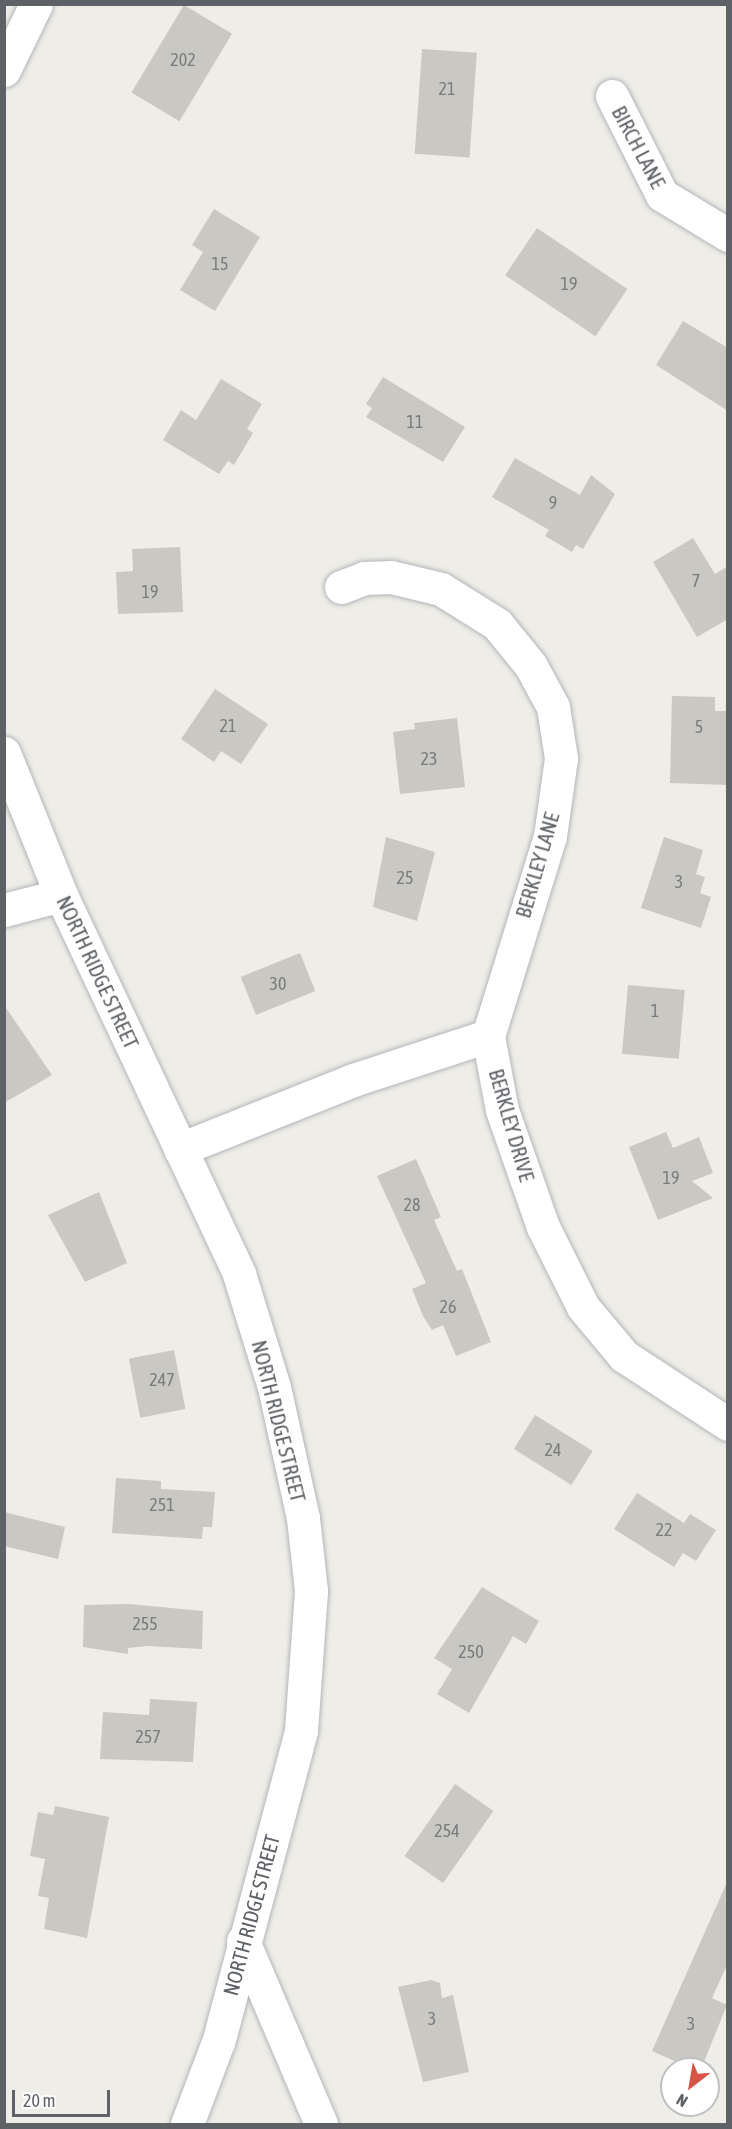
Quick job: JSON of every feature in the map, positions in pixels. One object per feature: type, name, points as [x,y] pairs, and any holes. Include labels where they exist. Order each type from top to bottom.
[{"type":"street","points":[[4,70],[24,8]]},
{"type":"street","name":"BIRCH LANE","points":[[612,96],[662,195],[728,235]]},
{"type":"street","name":"BERKLEY LANE","points":[[341,587],[364,578],[391,577],[441,589],[497,624],[531,666],[553,707],[561,758],[550,836],[488,1036]]},
{"type":"street","name":"NORTH RIDGE STREET","points":[[4,753],[61,894],[239,1274],[274,1387],[303,1518],[311,1591],[301,1731],[243,1941],[218,2042],[187,2124]]},
{"type":"street","points":[[4,910],[61,894]]},
{"type":"street","points":[[180,1149],[353,1080],[488,1036]]},
{"type":"street","name":"BERKLEY DRIVE","points":[[488,1036],[502,1110],[539,1216],[582,1307],[624,1356],[728,1424]]},
{"type":"street","points":[[243,1941],[321,2124]]},
{"type":"building","points":[[184,5],[232,34],[179,121],[131,92]]},
{"type":"building","points":[[422,49],[477,53],[470,158],[415,154]]},
{"type":"building","points":[[214,209],[260,237],[215,311],[180,290],[203,252],[192,245]]},
{"type":"building","points":[[537,228],[627,289],[595,336],[505,275]]},
{"type":"building","points":[[683,321],[728,348],[728,411],[656,365]]},
{"type":"building","points":[[383,377],[465,427],[443,462],[366,417],[372,408],[366,404]]},
{"type":"building","points":[[221,379],[262,404],[247,429],[253,433],[234,465],[228,461],[219,474],[163,440],[181,410],[196,420]]},
{"type":"building","points":[[515,458],[580,495],[591,475],[615,494],[583,549],[576,545],[572,552],[545,536],[549,530],[492,497]]},
{"type":"building","points":[[693,538],[715,574],[728,566],[728,619],[697,637],[653,562]]},
{"type":"building","points":[[180,547],[183,612],[118,614],[116,572],[133,571],[132,549]]},
{"type":"building","points":[[215,689],[268,724],[241,764],[221,751],[214,762],[181,739]]},
{"type":"building","points":[[672,696],[715,697],[715,711],[728,711],[728,785],[670,783]]},
{"type":"building","points":[[457,718],[465,787],[400,794],[393,732],[415,729],[414,723]]},
{"type":"building","points":[[386,837],[435,852],[417,921],[373,907]]},
{"type":"building","points":[[664,837],[703,850],[696,874],[705,877],[700,893],[711,897],[701,928],[641,908]]},
{"type":"building","points":[[300,953],[315,991],[256,1015],[241,977]]},
{"type":"building","points":[[628,985],[685,990],[679,1059],[622,1054]]},
{"type":"building","points":[[4,1005],[52,1075],[4,1103]]},
{"type":"building","points":[[666,1132],[673,1148],[699,1137],[713,1173],[692,1181],[713,1198],[658,1220],[629,1147]]},
{"type":"building","points":[[416,1159],[441,1217],[434,1220],[457,1271],[462,1269],[491,1342],[456,1356],[443,1325],[432,1330],[423,1316],[412,1289],[426,1283],[377,1176]]},
{"type":"building","points":[[99,1192],[127,1263],[85,1282],[48,1215]]},
{"type":"building","points":[[174,1350],[185,1409],[140,1418],[129,1359]]},
{"type":"building","points":[[535,1415],[593,1451],[571,1485],[514,1449]]},
{"type":"building","points":[[116,1478],[161,1481],[161,1489],[215,1492],[212,1527],[203,1527],[202,1539],[112,1533]]},
{"type":"building","points":[[637,1493],[684,1523],[690,1514],[716,1530],[696,1561],[683,1553],[674,1567],[614,1529]]},
{"type":"building","points":[[4,1512],[65,1527],[58,1559],[4,1546]]},
{"type":"building","points":[[482,1587],[539,1621],[526,1644],[513,1636],[469,1713],[437,1694],[452,1669],[434,1658]]},
{"type":"building","points":[[129,1604],[203,1611],[202,1649],[147,1646],[128,1648],[128,1654],[83,1647],[84,1605]]},
{"type":"building","points":[[150,1699],[197,1702],[193,1762],[100,1759],[103,1712],[149,1715]]},
{"type":"building","points":[[455,1784],[494,1811],[443,1883],[405,1856]]},
{"type":"building","points":[[55,1806],[109,1817],[87,1938],[44,1929],[49,1898],[38,1896],[45,1859],[30,1856],[38,1812],[53,1815]]},
{"type":"building","points":[[728,1880],[728,1963],[712,1998],[727,2005],[706,2057],[665,2057],[652,2051]]},
{"type":"building","points":[[431,1980],[440,1983],[442,1998],[453,1995],[469,2072],[423,2082],[398,1987]]}]
